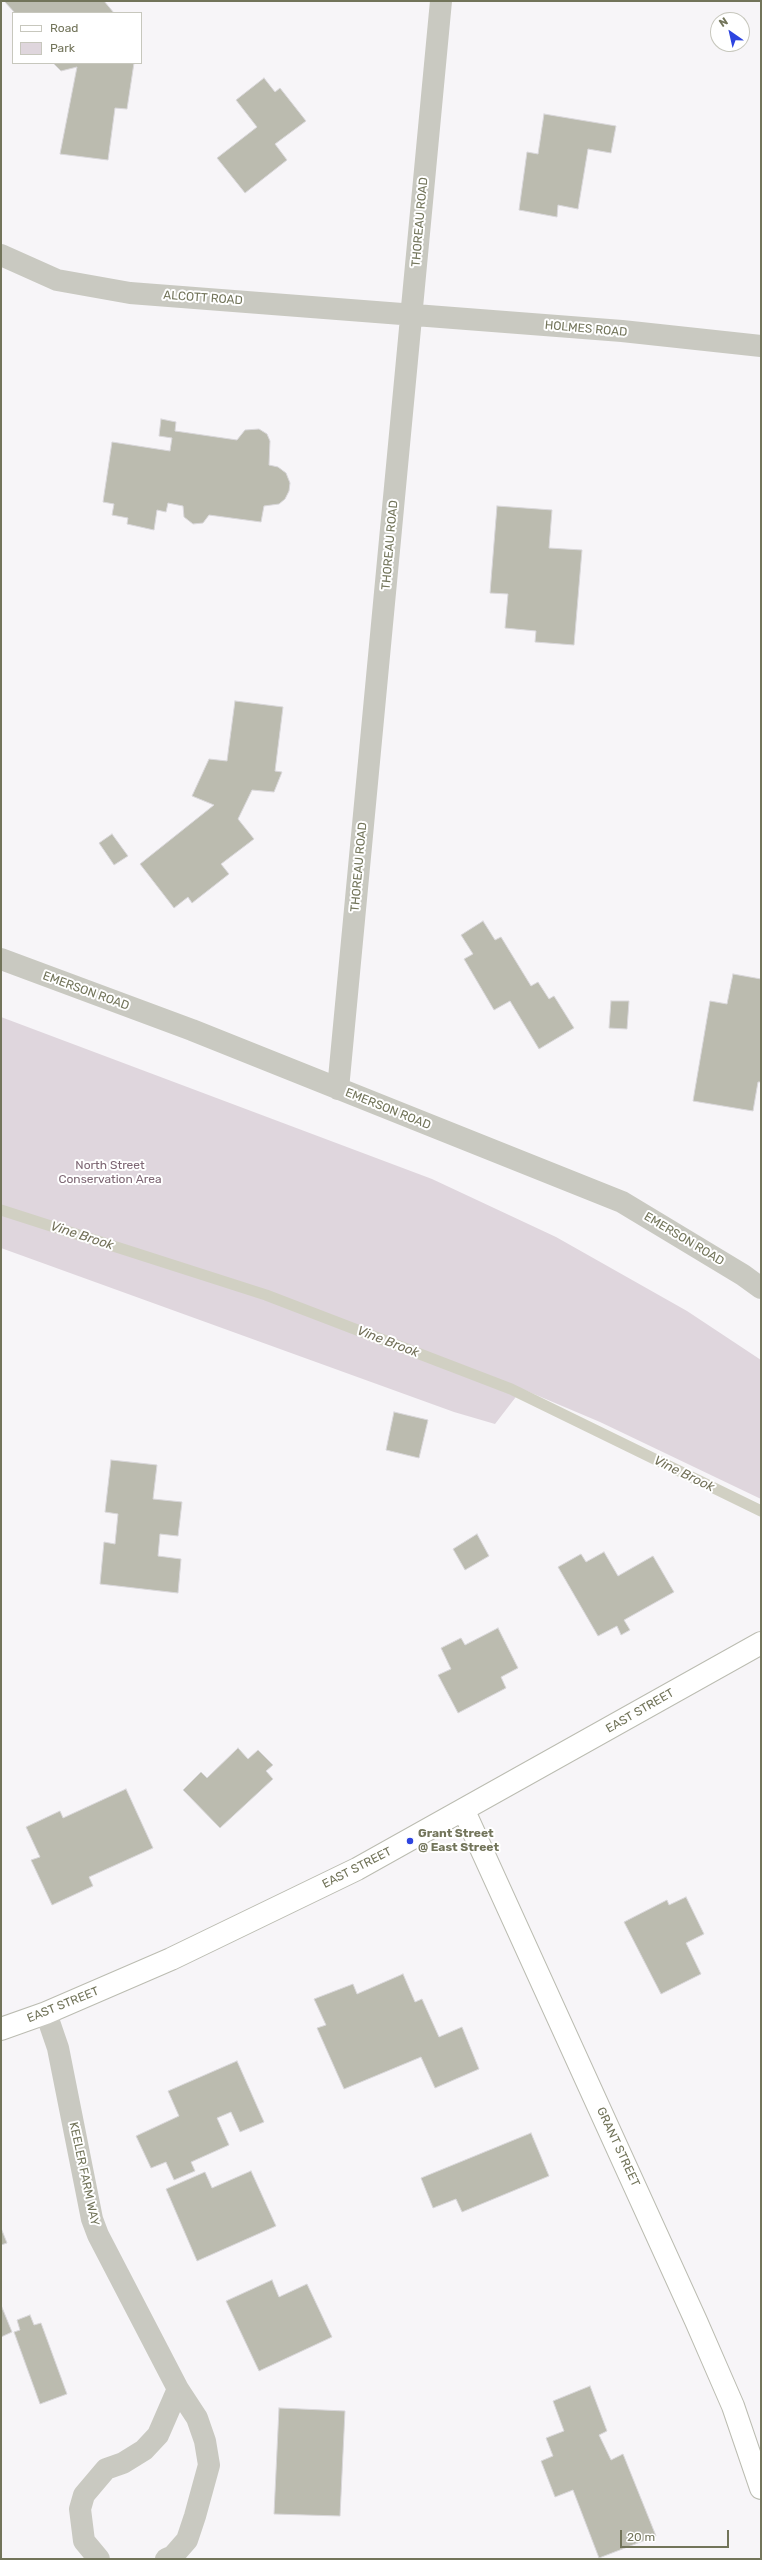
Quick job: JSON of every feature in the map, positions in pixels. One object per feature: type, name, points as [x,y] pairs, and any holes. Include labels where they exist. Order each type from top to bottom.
[{"type":"street","name":"THOREAU ROAD","points":[[338,1089],[441,1]]},
{"type":"street","name":"ALCOTT ROAD","points":[[1,255],[57,280],[130,293],[412,315]]},
{"type":"street","name":"HOLMES ROAD","points":[[412,315],[622,331],[761,346]]},
{"type":"street","name":"EMERSON ROAD","points":[[1,959],[192,1030],[622,1202],[744,1275],[761,1288]]},
{"type":"street","name":"EAST STREET","points":[[1,2029],[46,2014],[261,1916],[357,1869],[464,1811],[761,1643]]},
{"type":"street","name":"GRANT STREET","points":[[464,1811],[696,2321],[733,2406],[761,2488]]},
{"type":"street","name":"KEELER FARM WAY","points":[[46,2014],[58,2048],[92,2219],[98,2235],[178,2389],[197,2418],[205,2441],[209,2465],[187,2540],[173,2556],[166,2559]]},
{"type":"street","points":[[99,2559],[84,2541],[80,2509],[84,2494],[106,2469],[123,2463],[144,2450],[153,2440],[178,2389]]},
{"type":"green space","name":"North Street Conservation Area","points":[[1,1017],[432,1179],[556,1237],[687,1311],[761,1360],[761,1499],[600,1422],[522,1389],[495,1424],[454,1412],[1,1248]]},
{"type":"building","points":[[4,1],[104,1],[113,12],[14,12]]},
{"type":"building","points":[[54,64],[134,64],[127,109],[115,108],[108,160],[60,154],[77,67],[61,71]]},
{"type":"building","points":[[264,78],[275,92],[280,88],[306,121],[275,144],[287,160],[245,193],[217,158],[257,127],[236,100]]},
{"type":"building","points":[[544,114],[616,126],[611,153],[588,149],[578,209],[558,205],[557,217],[519,210],[527,152],[538,154]]},
{"type":"building","points":[[161,419],[176,422],[175,431],[237,440],[245,430],[259,429],[267,434],[270,441],[269,465],[278,467],[286,473],[290,483],[289,491],[285,499],[279,504],[264,506],[261,522],[209,515],[203,523],[193,524],[184,517],[183,506],[168,503],[166,512],[157,510],[154,530],[127,524],[128,518],[112,515],[114,504],[103,502],[112,442],[170,451],[172,438],[159,436]]},
{"type":"building","points":[[497,506],[552,510],[549,548],[582,550],[574,645],[535,642],[536,631],[505,628],[508,594],[490,593]]},
{"type":"building","points":[[235,701],[283,707],[275,771],[282,772],[274,792],[252,790],[238,819],[254,839],[221,864],[229,874],[192,903],[188,897],[174,908],[140,864],[214,805],[192,796],[209,759],[227,761]]},
{"type":"building","points":[[112,834],[128,856],[114,865],[99,843]]},
{"type":"building","points":[[483,921],[495,940],[501,937],[531,986],[538,982],[549,999],[554,996],[574,1028],[539,1049],[510,1001],[494,1010],[464,959],[473,954],[461,935]]},
{"type":"building","points":[[733,974],[761,979],[761,1082],[758,1082],[753,1111],[693,1101],[710,1001],[727,1004]]},
{"type":"building","points":[[611,1001],[629,1001],[627,1029],[609,1028]]},
{"type":"building","points":[[394,1412],[428,1420],[419,1458],[386,1450]]},
{"type":"building","points":[[111,1460],[157,1465],[153,1499],[182,1502],[178,1536],[160,1534],[158,1556],[181,1559],[178,1593],[100,1584],[104,1542],[115,1544],[118,1514],[105,1512]]},
{"type":"building","points":[[477,1534],[489,1556],[465,1570],[453,1549]]},
{"type":"building","points":[[604,1552],[618,1576],[653,1556],[674,1592],[624,1620],[630,1630],[621,1635],[617,1626],[598,1636],[558,1567],[581,1554],[586,1562]]},
{"type":"building","points":[[498,1628],[518,1668],[501,1677],[506,1688],[458,1713],[438,1675],[451,1669],[441,1648],[461,1638],[465,1645]]},
{"type":"building","points":[[238,1748],[248,1759],[258,1750],[273,1765],[266,1771],[273,1779],[220,1828],[183,1790],[201,1772],[207,1778]]},
{"type":"building","points":[[126,1789],[153,1848],[89,1877],[93,1886],[52,1905],[31,1860],[40,1857],[26,1827],[60,1811],[63,1818]]},
{"type":"building","points":[[686,1897],[704,1934],[686,1943],[701,1974],[661,1994],[624,1922],[667,1900],[669,1905]]},
{"type":"building","points":[[403,1974],[415,2002],[422,1999],[439,2037],[462,2027],[479,2069],[435,2088],[421,2057],[344,2089],[317,2028],[326,2025],[314,1999],[353,1984],[357,1994]]},
{"type":"building","points":[[237,2061],[264,2122],[240,2132],[231,2112],[217,2118],[229,2145],[191,2162],[195,2171],[174,2180],[166,2162],[151,2168],[136,2136],[179,2116],[168,2091]]},
{"type":"building","points":[[531,2133],[549,2176],[462,2212],[456,2199],[433,2208],[421,2178]]},
{"type":"building","points":[[251,2171],[276,2226],[197,2261],[166,2189],[205,2172],[212,2188]]},
{"type":"building","points":[[1,2228],[7,2243],[1,2245]]},
{"type":"building","points":[[272,2280],[279,2297],[307,2284],[332,2337],[259,2371],[226,2301]]},
{"type":"building","points":[[1,2305],[12,2332],[1,2337]]},
{"type":"building","points":[[30,2315],[34,2325],[41,2323],[67,2394],[40,2404],[14,2332],[20,2330],[17,2320]]},
{"type":"building","points":[[590,2386],[607,2431],[599,2435],[611,2460],[623,2454],[656,2536],[599,2558],[573,2490],[555,2497],[541,2461],[553,2456],[546,2438],[564,2431],[553,2401]]},
{"type":"building","points":[[279,2408],[345,2411],[340,2516],[274,2514]]},
{"type":"waterway","name":"Vine Brook","points":[[1,1210],[266,1295],[511,1389],[761,1511]]},
{"type":"place","name":"Grant Street @ East Street","points":[[410,1841]]}]
